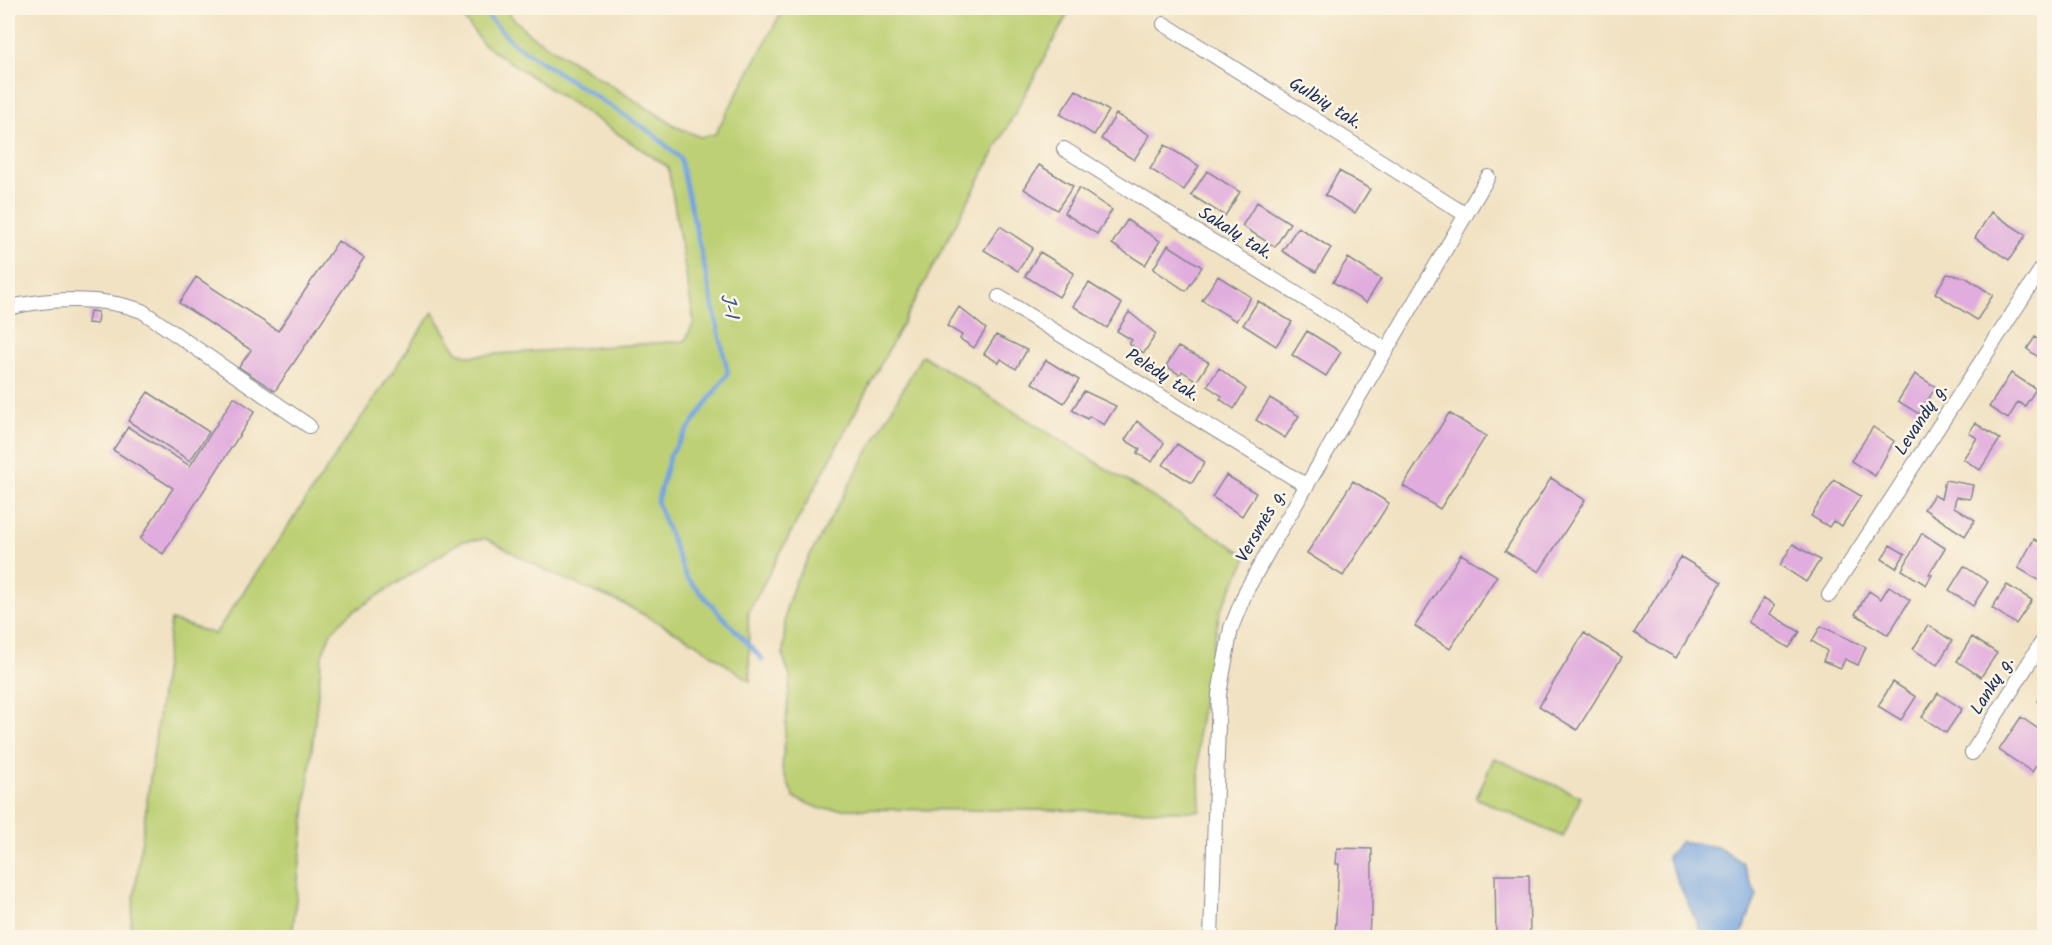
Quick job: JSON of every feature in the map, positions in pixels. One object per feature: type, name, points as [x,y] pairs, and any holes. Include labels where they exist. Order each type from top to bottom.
[{"type":"street","name":"Gulbių tak.","points":[[1164,24],[1466,214]]},
{"type":"street","name":"Sakalų tak.","points":[[1064,149],[1387,350]]},
{"type":"street","name":"Versmės g.","points":[[1211,938],[1219,694],[1231,628],[1246,591],[1488,177]]},
{"type":"street","name":"Levandų g.","points":[[1830,596],[2044,265]]},
{"type":"street","name":"Pelėdų tak.","points":[[999,297],[1307,486]]},
{"type":"street","points":[[8,308],[34,302],[102,302],[128,306],[142,311],[309,426]]},
{"type":"street","name":"Lankų g.","points":[[1972,753],[2044,639]]},
{"type":"green space","points":[[456,8],[503,8],[529,34],[677,127],[700,137],[715,134],[784,8],[1071,8],[748,613],[750,681],[694,642],[624,604],[553,574],[487,539],[462,541],[351,613],[331,632],[322,655],[292,937],[129,937],[171,620],[215,634],[433,312],[457,352],[471,356],[685,341],[694,322],[668,167],[484,45]]},
{"type":"green space","points":[[922,355],[1248,556],[1220,611],[1206,681],[1198,732],[1200,811],[821,809],[794,798],[782,769],[790,677],[783,656],[786,609],[795,582]]},
{"type":"green space","points":[[1494,758],[1581,797],[1563,837],[1476,798]]},
{"type":"water","points":[[1681,841],[1717,847],[1742,862],[1757,896],[1740,937],[1703,937],[1667,857]]},
{"type":"building","points":[[1076,90],[1109,111],[1094,135],[1060,114]]},
{"type":"building","points":[[1116,114],[1150,135],[1134,160],[1101,139]]},
{"type":"building","points":[[1165,145],[1199,166],[1184,190],[1150,169]]},
{"type":"building","points":[[1039,165],[1073,186],[1057,210],[1024,189]]},
{"type":"building","points":[[1207,171],[1240,192],[1225,216],[1191,195]]},
{"type":"building","points":[[1339,171],[1370,189],[1355,213],[1325,195]]},
{"type":"building","points":[[1079,188],[1112,210],[1097,234],[1064,213]]},
{"type":"building","points":[[1257,202],[1290,223],[1275,247],[1242,226]]},
{"type":"building","points":[[1991,212],[2026,235],[2009,260],[1975,238]]},
{"type":"building","points":[[1127,220],[1160,241],[1145,265],[1112,244]]},
{"type":"building","points":[[1000,226],[1033,248],[1018,271],[984,250]]},
{"type":"building","points":[[1298,227],[1331,248],[1316,272],[1282,251]]},
{"type":"building","points":[[338,241],[364,258],[275,391],[239,367],[251,350],[179,303],[196,277],[278,331]]},
{"type":"building","points":[[1168,245],[1202,267],[1186,291],[1153,269]]},
{"type":"building","points":[[1040,252],[1074,273],[1059,297],[1025,276]]},
{"type":"building","points":[[1348,258],[1381,279],[1366,303],[1333,282]]},
{"type":"building","points":[[1947,274],[1965,277],[1993,295],[1977,320],[1935,293]]},
{"type":"building","points":[[1218,276],[1251,297],[1236,321],[1202,300]]},
{"type":"building","points":[[1089,283],[1122,304],[1107,328],[1073,306]]},
{"type":"building","points":[[1258,301],[1292,322],[1276,346],[1243,325]]},
{"type":"building","points":[[959,307],[986,329],[974,348],[960,339],[962,335],[947,326]]},
{"type":"building","points":[[90,311],[98,312],[97,324],[88,323]]},
{"type":"building","points":[[1129,312],[1156,334],[1144,353],[1129,344],[1132,340],[1117,331]]},
{"type":"building","points":[[1307,331],[1341,352],[1326,376],[1292,355]]},
{"type":"building","points":[[2044,334],[2044,361],[2027,349],[2035,337],[2040,340]]},
{"type":"building","points":[[996,335],[1027,350],[1016,369],[1001,359],[999,363],[984,354]]},
{"type":"building","points":[[1178,347],[1209,362],[1197,381],[1182,371],[1180,375],[1166,366]]},
{"type":"building","points":[[1046,360],[1079,380],[1064,403],[1032,383]]},
{"type":"building","points":[[1219,368],[1246,389],[1234,409],[1220,399],[1222,396],[1207,386]]},
{"type":"building","points":[[2011,373],[2036,389],[2025,406],[2018,402],[2008,419],[1989,407]]},
{"type":"building","points":[[1915,374],[1936,387],[1919,414],[1898,401]]},
{"type":"building","points":[[1084,391],[1116,406],[1104,425],[1072,410]]},
{"type":"building","points":[[148,392],[209,432],[190,461],[128,421]]},
{"type":"building","points":[[234,397],[255,411],[163,554],[140,539],[173,488],[113,450],[128,427],[190,466]]},
{"type":"building","points":[[1270,398],[1299,416],[1285,438],[1256,420]]},
{"type":"building","points":[[1449,413],[1486,436],[1440,509],[1403,486]]},
{"type":"building","points":[[1137,421],[1164,443],[1152,462],[1137,453],[1140,449],[1125,440]]},
{"type":"building","points":[[1975,423],[2000,439],[1980,470],[1963,459],[1977,438],[1969,433]]},
{"type":"building","points":[[1873,427],[1894,441],[1875,476],[1851,461]]},
{"type":"building","points":[[1177,444],[1205,462],[1192,483],[1163,465]]},
{"type":"building","points":[[1226,475],[1256,493],[1242,516],[1212,497]]},
{"type":"building","points":[[1551,478],[1585,500],[1539,572],[1505,551]]},
{"type":"building","points":[[1834,480],[1861,496],[1842,526],[1833,521],[1829,527],[1811,516]]},
{"type":"building","points":[[1945,480],[1973,485],[1970,499],[1956,497],[1954,507],[1975,520],[1965,536],[1924,509],[1934,495],[1941,499]]},
{"type":"building","points":[[1353,481],[1389,503],[1343,576],[1307,553]]},
{"type":"building","points":[[1922,533],[1945,548],[1929,574],[1932,575],[1926,585],[1902,570]]},
{"type":"building","points":[[2034,539],[2044,545],[2044,583],[2018,568]]},
{"type":"building","points":[[1793,544],[1820,560],[1806,582],[1780,565]]},
{"type":"building","points":[[1890,545],[1905,554],[1896,568],[1882,559]]},
{"type":"building","points":[[1461,554],[1497,576],[1450,649],[1415,626]]},
{"type":"building","points":[[1681,557],[1722,582],[1676,658],[1634,633]]},
{"type":"building","points":[[1964,566],[1988,582],[1973,606],[1949,590]]},
{"type":"building","points":[[2007,585],[2032,600],[2016,624],[1992,608]]},
{"type":"building","points":[[1889,586],[1910,600],[1888,635],[1855,614],[1869,591],[1881,599]]},
{"type":"building","points":[[1764,598],[1775,605],[1770,614],[1800,632],[1789,648],[1748,622]]},
{"type":"building","points":[[1928,625],[1952,641],[1937,665],[1913,649]]},
{"type":"building","points":[[1821,626],[1866,647],[1858,665],[1845,659],[1841,668],[1823,661],[1827,651],[1812,641]]},
{"type":"building","points":[[1584,633],[1622,657],[1577,730],[1539,706]]},
{"type":"building","points":[[1972,637],[1997,653],[1981,677],[1957,661]]},
{"type":"building","points":[[1893,682],[1916,697],[1901,720],[1878,706]]},
{"type":"building","points":[[2044,689],[2044,706],[2037,701]]},
{"type":"building","points":[[1938,693],[1962,709],[1946,733],[1922,717]]},
{"type":"building","points":[[2021,717],[2044,733],[2044,754],[2032,772],[1999,750]]},
{"type":"building","points":[[1337,848],[1372,849],[1372,917],[1370,917],[1369,936],[1335,935],[1339,864],[1336,864]]},
{"type":"building","points":[[1495,875],[1529,875],[1530,938],[1496,938]]},
{"type":"waterway","name":"J-1","points":[[480,8],[514,44],[652,133],[680,158],[728,373],[670,455],[657,502],[686,577],[762,659]]}]
